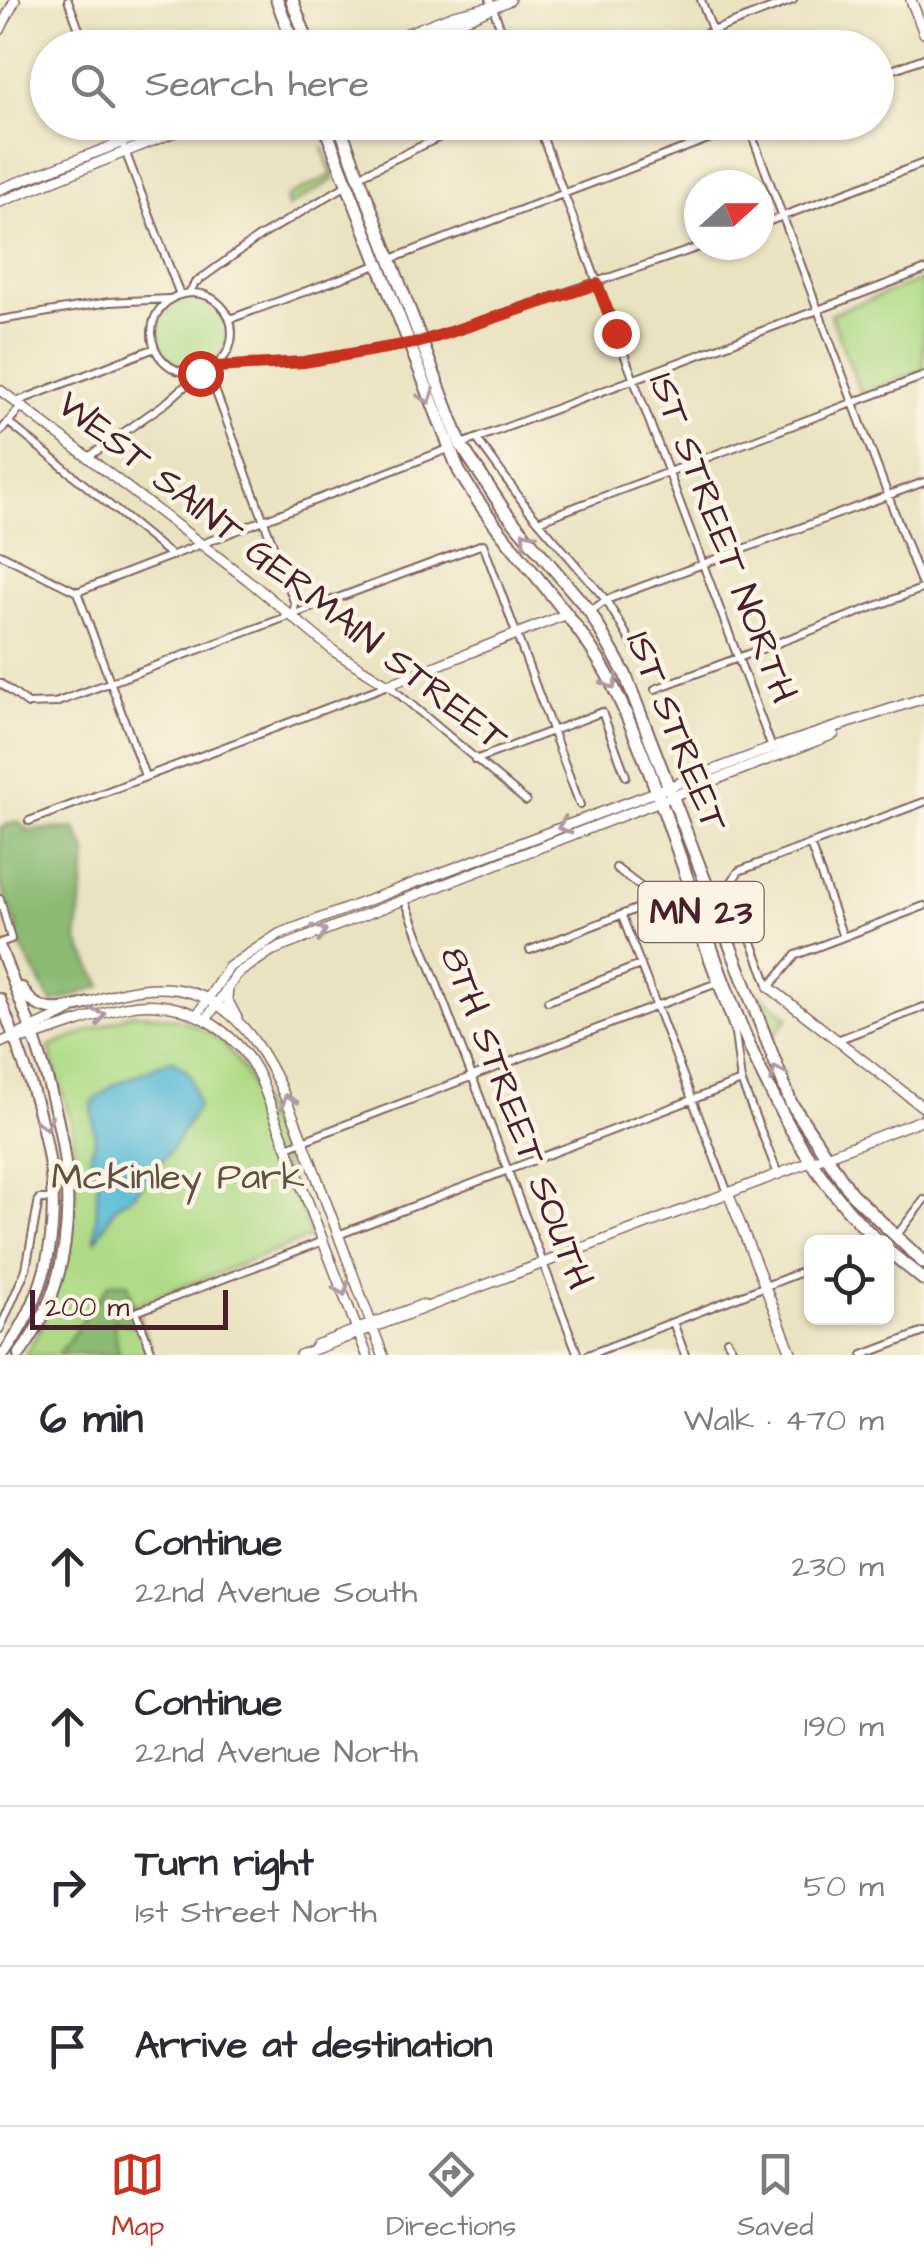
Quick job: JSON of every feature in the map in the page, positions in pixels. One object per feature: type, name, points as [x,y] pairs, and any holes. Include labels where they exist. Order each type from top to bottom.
[{"type":"highway","points":[[278,0],[289,30]]},
{"type":"highway","points":[[292,0],[303,30]]},
{"type":"highway","name":"MN 23","points":[[330,140],[420,342],[454,447]]},
{"type":"highway","name":"MN 23","points":[[345,140],[407,345],[454,447]]},
{"type":"highway","name":"1ST STREET","points":[[454,447],[590,612],[625,674],[781,1082],[824,1158],[895,1238],[924,1263]]},
{"type":"highway","name":"1ST STREET","points":[[454,447],[490,519],[568,614],[615,691],[762,1075],[809,1162],[870,1235]]},
{"type":"highway","points":[[894,1256],[924,1280]]},
{"type":"main road","points":[[0,30],[15,0]]},
{"type":"main road","points":[[416,30],[510,0]]},
{"type":"main road","points":[[912,0],[924,33]]},
{"type":"main road","points":[[435,30],[491,3]]},
{"type":"main road","points":[[0,202],[141,140]]},
{"type":"main road","points":[[0,189],[149,140]]},
{"type":"main road","name":"WEST SAINT GERMAIN STREET","points":[[0,390],[292,615],[334,652],[388,684]]},
{"type":"main road","points":[[388,684],[518,637],[568,614]]},
{"type":"main road","points":[[202,1017],[204,1000],[239,958],[279,934],[924,698]]},
{"type":"main road","points":[[671,793],[772,748],[854,724]]},
{"type":"main road","points":[[202,1017],[229,984],[271,951],[657,798]]},
{"type":"main road","points":[[1,949],[34,1006],[59,1010],[89,1003]]},
{"type":"main road","points":[[1,949],[56,1098],[68,1197],[62,1252],[48,1302],[20,1355]]},
{"type":"main road","points":[[229,984],[228,1000],[272,1064],[383,1355]]},
{"type":"main road","points":[[769,986],[924,1108]]},
{"type":"main road","points":[[32,1032],[89,1003],[124,990],[148,988],[204,1000],[241,1024]]},
{"type":"main road","points":[[0,999],[9,1040],[47,1132],[54,1199],[49,1247],[35,1294],[3,1355]]},
{"type":"main road","points":[[9,1040],[136,1005],[202,1017],[233,1040],[253,1064],[368,1355]]},
{"type":"main road","points":[[300,1355],[924,1119]]},
{"type":"main road","points":[[728,1193],[792,1355]]},
{"type":"street","points":[[68,0],[79,30]]},
{"type":"street","points":[[702,0],[713,30]]},
{"type":"street","points":[[716,30],[793,0]]},
{"type":"street","points":[[491,3],[501,30]]},
{"type":"street","points":[[894,69],[924,58]]},
{"type":"street","points":[[121,140],[180,295]]},
{"type":"street","points":[[358,176],[433,140]]},
{"type":"street","name":"1ST STREET NORTH","points":[[543,140],[772,748]]},
{"type":"street","points":[[230,319],[705,140]]},
{"type":"street","points":[[655,689],[923,588],[756,140]]},
{"type":"street","points":[[774,220],[924,163]]},
{"type":"street","points":[[190,293],[196,282],[260,237],[347,185]]},
{"type":"street","points":[[171,299],[154,321],[155,348],[173,368],[207,370],[274,365],[420,342],[684,253]]},
{"type":"street","points":[[76,592],[924,270]]},
{"type":"street","points":[[0,320],[109,302],[171,299],[190,293],[214,299],[230,319],[231,346],[207,370],[87,458]]},
{"type":"street","points":[[0,432],[19,404],[155,348]]},
{"type":"street","points":[[207,370],[295,604],[292,615]]},
{"type":"street","points":[[538,521],[924,376]]},
{"type":"street","name":"WEST SAINT GERMAIN STREET","points":[[8,422],[172,556]]},
{"type":"street","points":[[476,438],[538,521],[606,600],[637,652]]},
{"type":"street","points":[[590,612],[606,600],[924,482]]},
{"type":"street","points":[[0,683],[28,704],[56,704],[483,544],[580,805]]},
{"type":"street","points":[[0,554],[76,592],[146,776]]},
{"type":"street","points":[[28,821],[388,684]]},
{"type":"street","name":"WEST SAINT GERMAIN STREET","points":[[388,684],[526,802]]},
{"type":"street","points":[[474,761],[602,712],[626,776]]},
{"type":"street","points":[[924,802],[740,871],[730,884],[769,986],[796,955],[924,906]]},
{"type":"street","points":[[810,844],[843,937]]},
{"type":"street","points":[[616,868],[694,928],[735,1033],[741,1081],[778,1174]]},
{"type":"street","points":[[0,899],[12,931],[11,939],[1,949]]},
{"type":"street","name":"8TH STREET SOUTH","points":[[404,900],[578,1355]]},
{"type":"street","points":[[530,950],[657,901]]},
{"type":"street","points":[[622,916],[728,1193]]},
{"type":"street","points":[[548,1001],[641,964]]},
{"type":"street","points":[[286,1147],[717,983]]},
{"type":"street","points":[[837,1040],[924,1008]]},
{"type":"street","points":[[338,1235],[741,1081]]},
{"type":"street","points":[[0,1329],[26,1268],[39,1199],[54,1199]]},
{"type":"street","points":[[895,1238],[924,1200]]},
{"type":"street","points":[[152,1355],[136,1312],[323,1241]]},
{"type":"street","points":[[588,1355],[804,1271]]},
{"type":"street","points":[[673,1322],[686,1355]]},
{"type":"street","points":[[863,1355],[924,1332]]},
{"type":"street","points":[[727,1340],[736,1355]]},
{"type":"green space","points":[[323,147],[335,179],[287,207],[287,197],[332,175]]},
{"type":"green space","points":[[924,279],[924,370],[861,394],[830,314]]},
{"type":"green space","points":[[193,298],[207,300],[218,308],[226,319],[226,347],[218,358],[207,366],[193,368],[179,366],[168,358],[160,347],[158,333],[160,319],[168,308],[179,300]]},
{"type":"green space","points":[[17,821],[28,830],[75,828],[87,852],[77,940],[102,986],[52,1003],[17,940],[18,928],[0,884],[0,828]]},
{"type":"green space","points":[[758,994],[789,1017],[773,1036]]},
{"type":"green space","name":"McKinley Park","points":[[131,1014],[187,1022],[208,1032],[239,1063],[251,1083],[312,1237],[135,1305],[152,1355],[25,1355],[60,1278],[75,1194],[71,1126],[49,1047]]},
{"type":"green space","points":[[110,1283],[128,1283],[137,1327],[113,1320],[119,1355],[58,1355]]},
{"type":"water","points":[[172,1060],[189,1073],[198,1106],[172,1149],[133,1196],[116,1206],[95,1242],[98,1176],[90,1155],[95,1142],[92,1103],[113,1085]]},
{"type":"route","points":[[200,373],[214,367],[226,370],[304,362],[420,342],[597,284],[616,333]]}]
